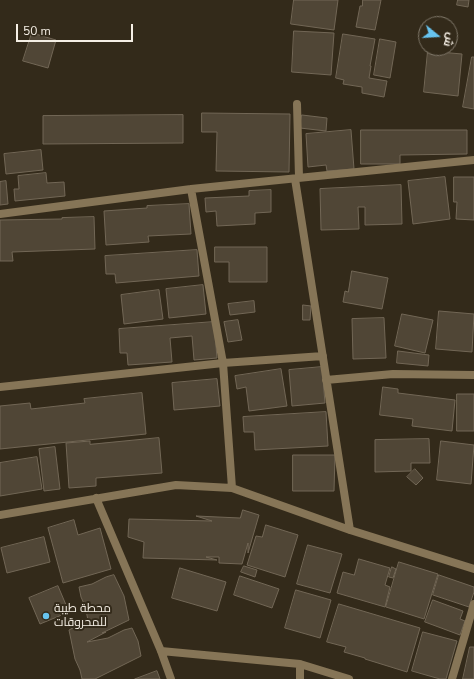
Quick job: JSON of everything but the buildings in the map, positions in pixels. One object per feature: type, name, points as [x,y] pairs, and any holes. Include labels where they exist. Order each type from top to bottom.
[{"type":"street","points":[[297,104],[297,178],[326,380],[350,530]]},
{"type":"street","points":[[0,214],[191,189],[474,160]]},
{"type":"street","points":[[191,189],[223,363],[232,488]]},
{"type":"street","points":[[0,387],[223,363],[323,356]]},
{"type":"street","points":[[326,380],[393,374],[474,375]]},
{"type":"street","points":[[0,515],[176,484],[232,488],[350,530],[474,569]]},
{"type":"street","points":[[96,498],[161,651],[171,679]]},
{"type":"street","points":[[452,679],[474,604]]},
{"type":"street","points":[[161,651],[300,664],[349,679]]},
{"type":"street","points":[[300,664],[300,679]]},
{"type":"place","name":"محطة طيبة للمحروقات","points":[[46,616]]}]
